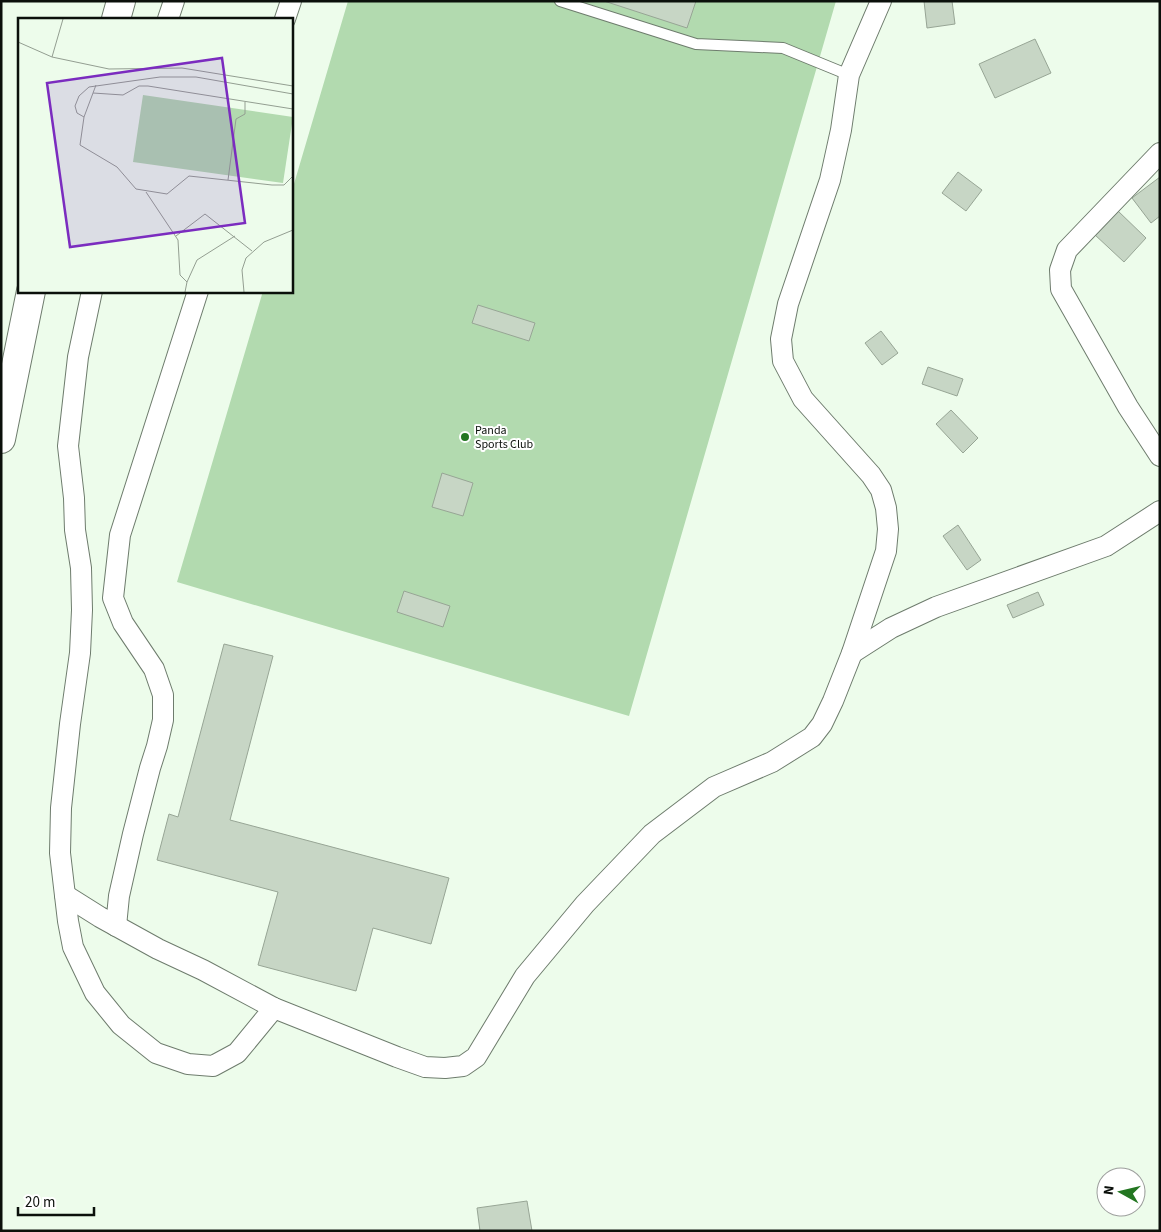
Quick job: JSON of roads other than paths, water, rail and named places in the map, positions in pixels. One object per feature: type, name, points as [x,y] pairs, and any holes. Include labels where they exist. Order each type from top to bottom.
[{"type":"street","points":[[116,18],[121,1]]},
{"type":"street","points":[[168,18],[174,1]]},
{"type":"street","points":[[285,18],[291,1]]},
{"type":"street","points":[[65,895],[116,926],[274,1008],[425,1067],[445,1068],[463,1066],[476,1057],[531,969],[585,904],[652,834],[714,787],[772,762],[812,737],[822,724],[833,701],[852,653],[886,551],[888,530],[886,508],[881,490],[871,475],[803,399],[784,361],[781,339],[788,304],[830,180],[841,130],[849,75],[881,1]]},
{"type":"street","points":[[1160,153],[1067,250],[1060,270],[1061,289],[1128,407],[1160,456]]},
{"type":"street","points":[[1,440],[31,292]]},
{"type":"street","points":[[92,292],[78,357],[68,446],[74,498],[74,530],[81,568],[82,610],[80,653],[61,808],[60,853],[73,947],[95,993],[122,1026],[156,1053],[188,1064],[213,1066],[237,1054],[274,1008]]},
{"type":"street","points":[[116,926],[127,859],[163,720],[163,695],[154,669],[123,623],[114,598],[120,535],[198,292]]},
{"type":"street","points":[[852,653],[891,628],[936,607],[1106,546],[1160,511]]},
{"type":"lane","points":[[560,1],[696,44],[783,48],[849,75]]},
{"type":"place","name":"Panda Sports Club","points":[[465,437]]}]
